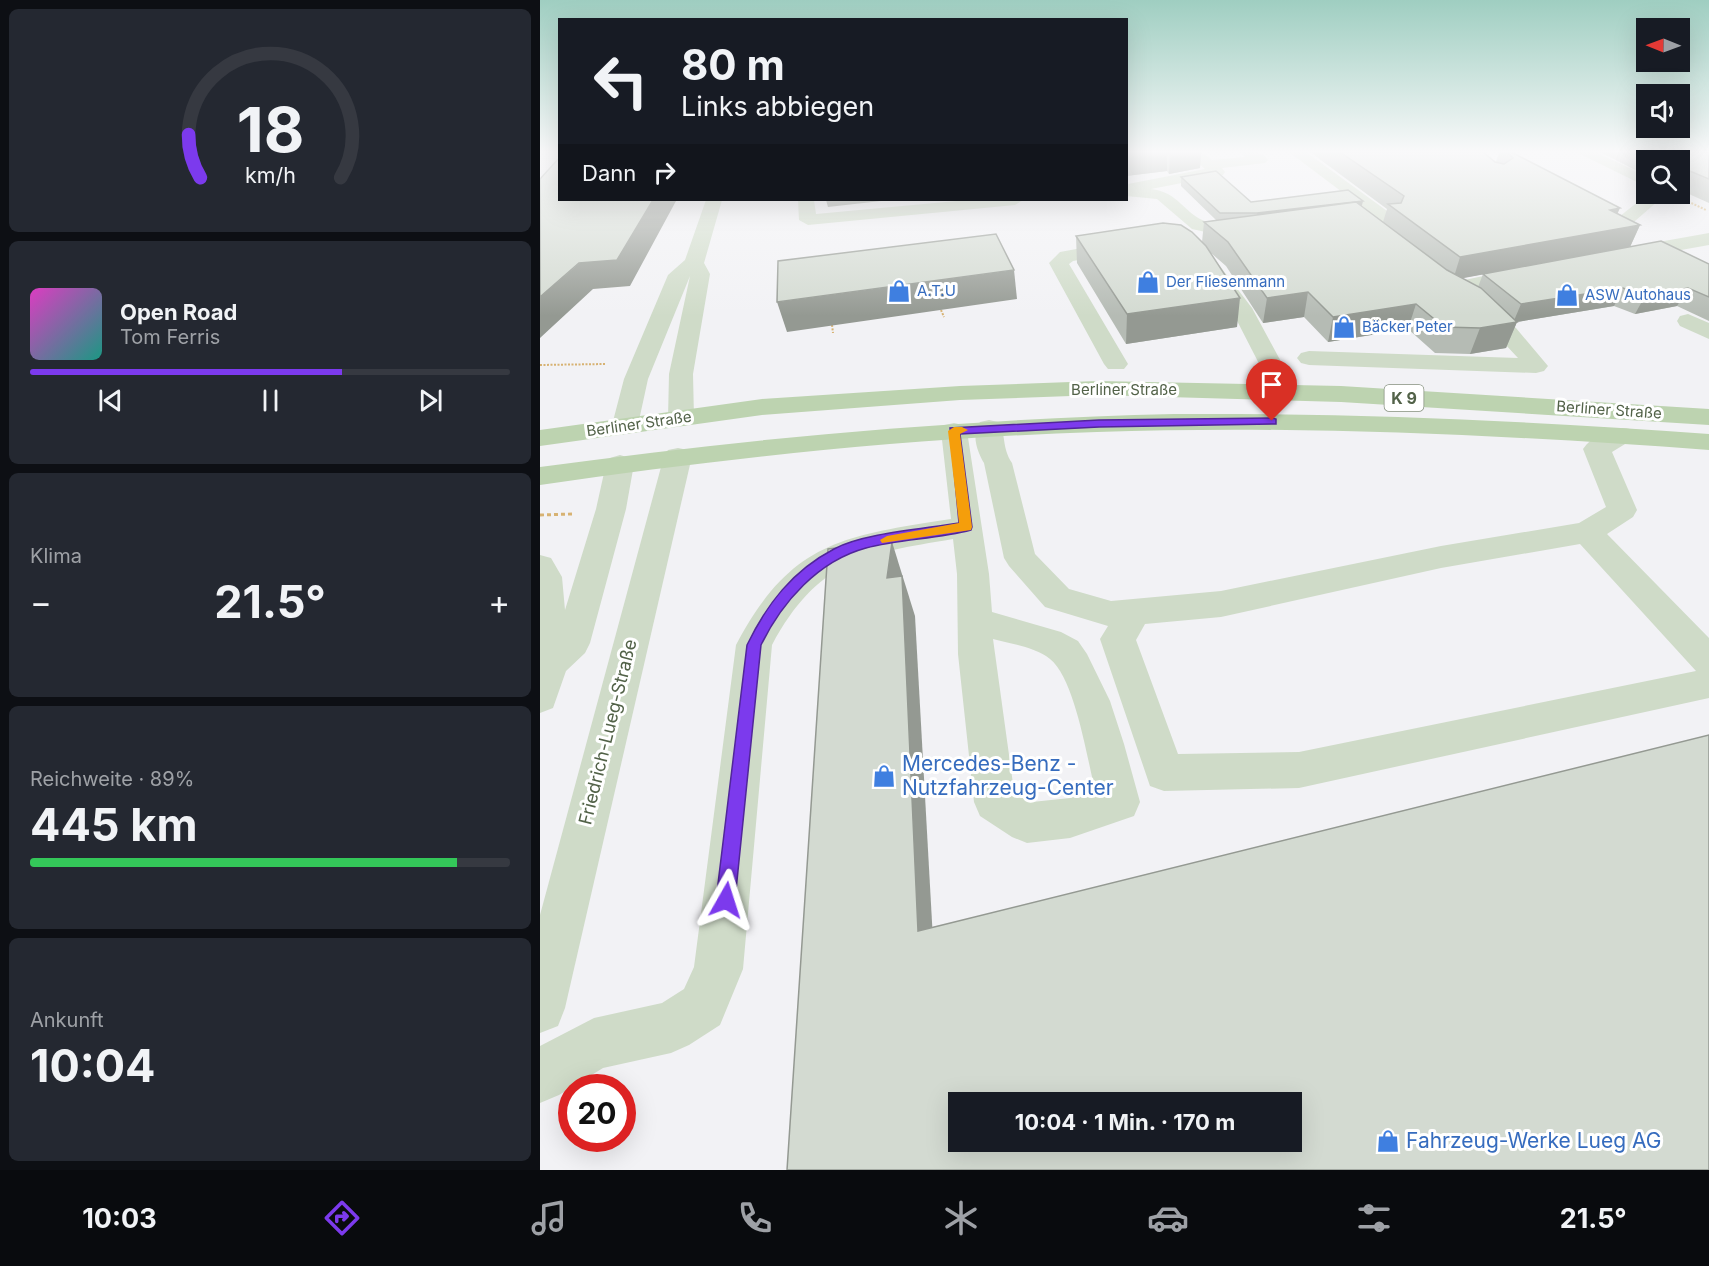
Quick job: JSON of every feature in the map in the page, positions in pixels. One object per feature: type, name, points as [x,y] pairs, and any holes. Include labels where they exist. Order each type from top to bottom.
[{"type":"main road","name":"Berliner Straße","points":[[540,438],[762,407],[960,393],[1098,388],[1469,401],[1709,417]]},
{"type":"main road","points":[[678,456],[681,418]]},
{"type":"main road","name":"Berliner Straße","points":[[540,476],[678,456],[837,440],[989,428],[1111,423],[1328,422],[1621,435],[1709,442]]},
{"type":"main road","points":[[620,464],[625,425]]},
{"type":"street","points":[[625,425],[636,379],[678,275],[694,263],[712,207]]},
{"type":"street","points":[[807,207],[808,220],[947,207]]},
{"type":"street","points":[[1176,207],[1198,225],[1228,232],[1263,228]]},
{"type":"street","points":[[1372,207],[1439,255]]},
{"type":"street","points":[[1621,224],[1642,207]]},
{"type":"street","points":[[1600,214],[1693,264]]},
{"type":"street","points":[[1356,216],[1384,238]]},
{"type":"street","points":[[1606,257],[1709,239]]},
{"type":"street","points":[[1116,364],[1059,263],[1067,256],[1137,245]]},
{"type":"street","points":[[1200,255],[1241,308],[1286,393]]},
{"type":"street","points":[[681,418],[681,374],[700,274],[694,263]]},
{"type":"street","points":[[1309,358],[1536,366],[1522,345],[1453,285],[1540,270]]},
{"type":"street","points":[[1688,321],[1709,332]]},
{"type":"street","points":[[989,428],[990,450],[998,464],[1020,558],[1057,598],[1111,614],[1221,604],[1441,557],[1587,532],[1622,510],[1597,449],[1621,435]]},
{"type":"street","points":[[954,431],[973,574],[973,622],[995,802],[1027,823],[1070,818],[1119,802],[1081,674],[1064,650],[1003,628],[973,622]]},
{"type":"street","name":"Friedrich-Lueg-Straße","points":[[540,1008],[678,456]]},
{"type":"street","points":[[545,681],[572,643],[611,509],[620,464]]},
{"type":"street","points":[[540,1076],[594,1044],[671,1027],[702,1007],[718,969],[754,645],[769,614],[797,582],[839,552],[866,543],[966,527]]},
{"type":"street","points":[[1587,532],[1709,661]]},
{"type":"street","points":[[540,566],[546,577],[545,681]]},
{"type":"street","points":[[1135,612],[1118,639],[1164,773],[1299,770],[1709,683]]},
{"type":"path","points":[[941,310],[944,317]]},
{"type":"path","points":[[832,325],[833,333]]},
{"type":"path","points":[[540,365],[615,363]]},
{"type":"building","points":[[540,207],[649,207],[617,260],[579,263],[540,297]]},
{"type":"building","points":[[1213,207],[1314,207],[1257,213],[1220,213]]},
{"type":"building","points":[[1321,207],[1362,207],[1447,270],[1481,288],[1517,322],[1480,328],[1444,327],[1416,304],[1333,317],[1308,292],[1267,298],[1228,242],[1204,222]]},
{"type":"building","points":[[1392,207],[1617,207],[1620,208],[1610,210],[1640,225],[1460,257]]},
{"type":"building","points":[[1163,223],[1181,225],[1192,232],[1206,246],[1240,298],[1127,314],[1076,236]]},
{"type":"building","points":[[996,234],[1014,270],[777,302],[778,261]]},
{"type":"building","points":[[1661,241],[1709,264],[1709,297],[1688,288],[1645,296],[1623,288],[1521,304],[1483,274]]},
{"type":"building","points":[[892,542],[887,578],[902,576],[918,931],[1709,735],[1709,1170],[787,1170],[828,549]]},
{"type":"slow traffic","points":[[887,540],[966,527],[954,431],[962,430]]},
{"type":"place","name":"Der Fliesenmann","points":[[1148,282]]},
{"type":"place","name":"A.T.U","points":[[899,291]]},
{"type":"place","name":"ASW Autohaus","points":[[1567,295]]},
{"type":"place","name":"Bäcker Peter","points":[[1344,327]]},
{"type":"place","name":"Mercedes-Benz - Nutzfahrzeug-Center","points":[[884,776]]},
{"type":"place","name":"Fahrzeug-Werke Lueg AG","points":[[1388,1141]]},
{"type":"route","points":[[726,900],[754,645],[769,614],[797,582],[839,552],[866,543],[966,527],[954,431],[1099,424],[1272,421]]}]
